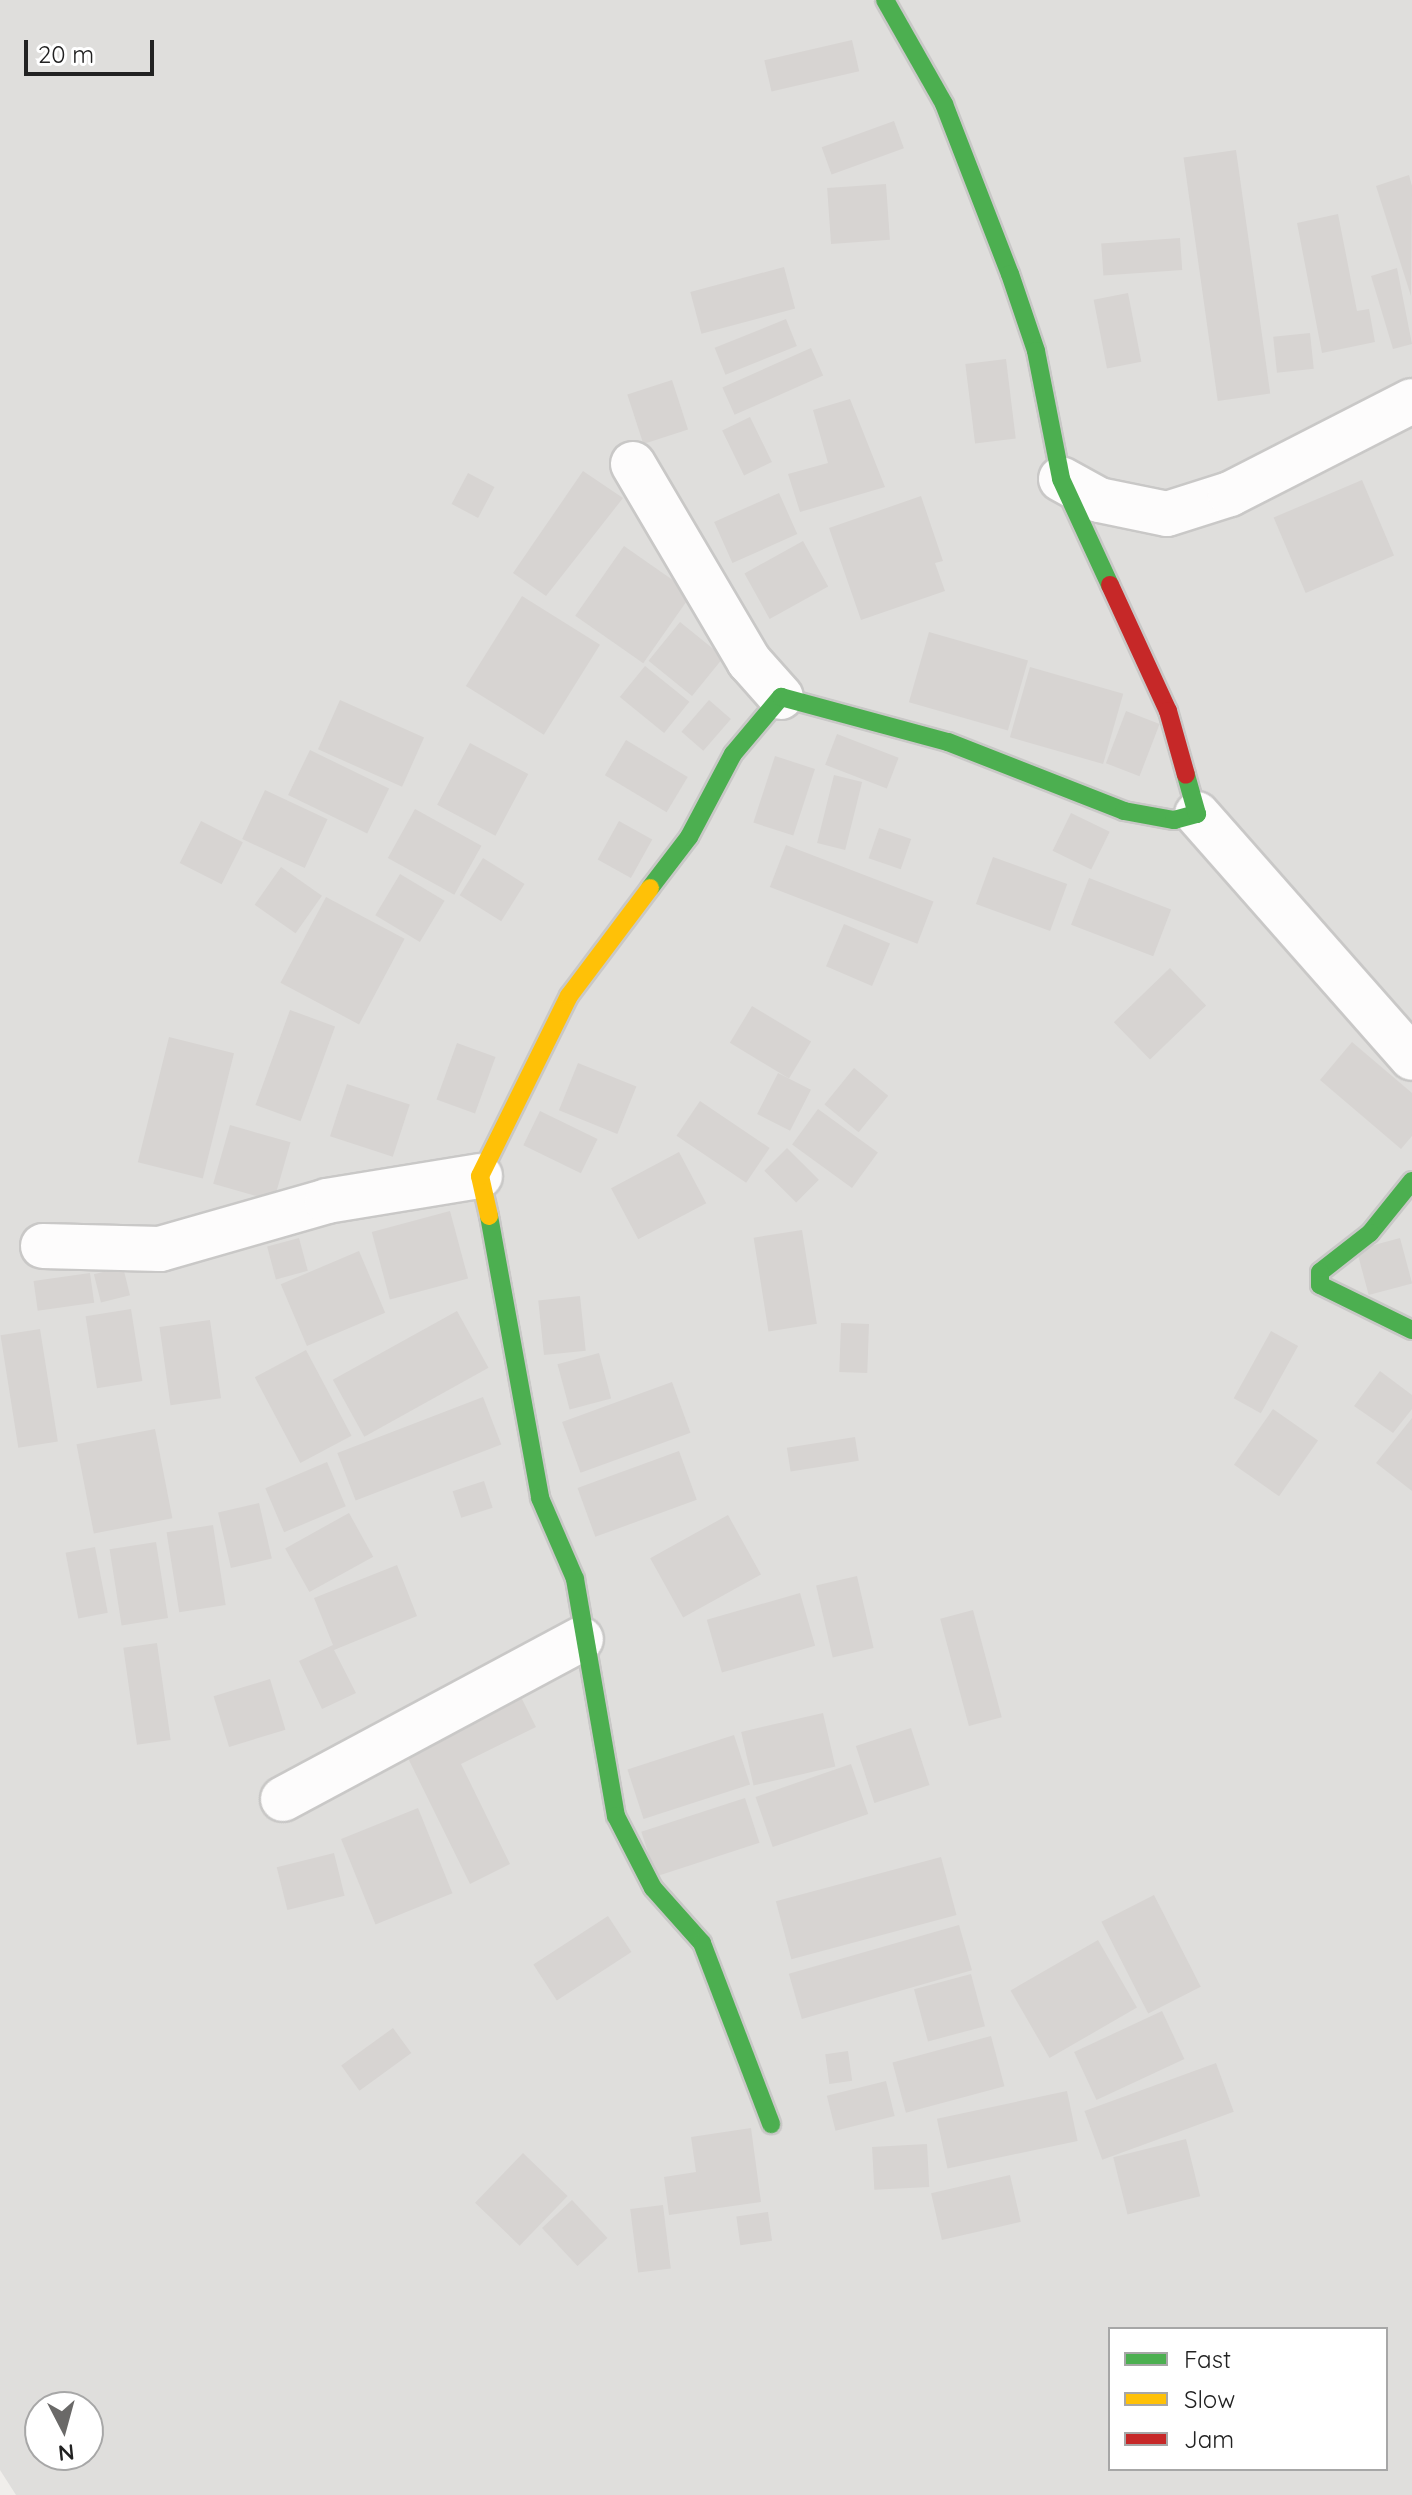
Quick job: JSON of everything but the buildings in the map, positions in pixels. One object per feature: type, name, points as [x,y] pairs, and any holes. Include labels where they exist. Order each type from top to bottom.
[{"type":"street","points":[[885,0],[944,104],[1010,274],[1036,351],[1061,479],[1168,711],[1197,814],[1412,1058]]},
{"type":"street","points":[[1061,479],[1120,507],[1167,514],[1230,494],[1412,401]]},
{"type":"street","points":[[633,464],[749,661],[781,697],[948,742],[1124,811],[1174,820],[1197,814]]},
{"type":"street","points":[[771,2124],[702,1943],[653,1888],[616,1816],[581,1639],[575,1579],[540,1498],[519,1352],[480,1176],[569,996],[689,837],[733,754],[781,697]]},
{"type":"street","points":[[43,1246],[160,1249],[327,1201],[480,1176]]},
{"type":"street","points":[[1412,1181],[1370,1233],[1320,1272],[1320,1285],[1412,1330]]},
{"type":"street","points":[[283,1799],[581,1639]]},
{"type":"shaded area","points":[[0,0],[1412,0],[1412,2495],[16,2495],[0,2470]]},
{"type":"traffic: fast","points":[[885,0],[944,104],[1010,274],[1036,351],[1061,479],[1110,585]]},
{"type":"traffic: fast","points":[[650,888],[689,837],[733,754],[781,697],[948,742],[1124,811],[1174,820],[1197,814],[1186,775]]},
{"type":"traffic: fast","points":[[1412,1181],[1370,1233],[1320,1272],[1320,1285],[1412,1330]]},
{"type":"traffic: fast","points":[[489,1216],[540,1498],[575,1579],[616,1816],[653,1888],[702,1943],[771,2124]]},
{"type":"traffic: slow","points":[[489,1216],[480,1176],[569,996],[650,888]]},
{"type":"traffic: jam","points":[[1110,585],[1168,711],[1186,775]]}]
